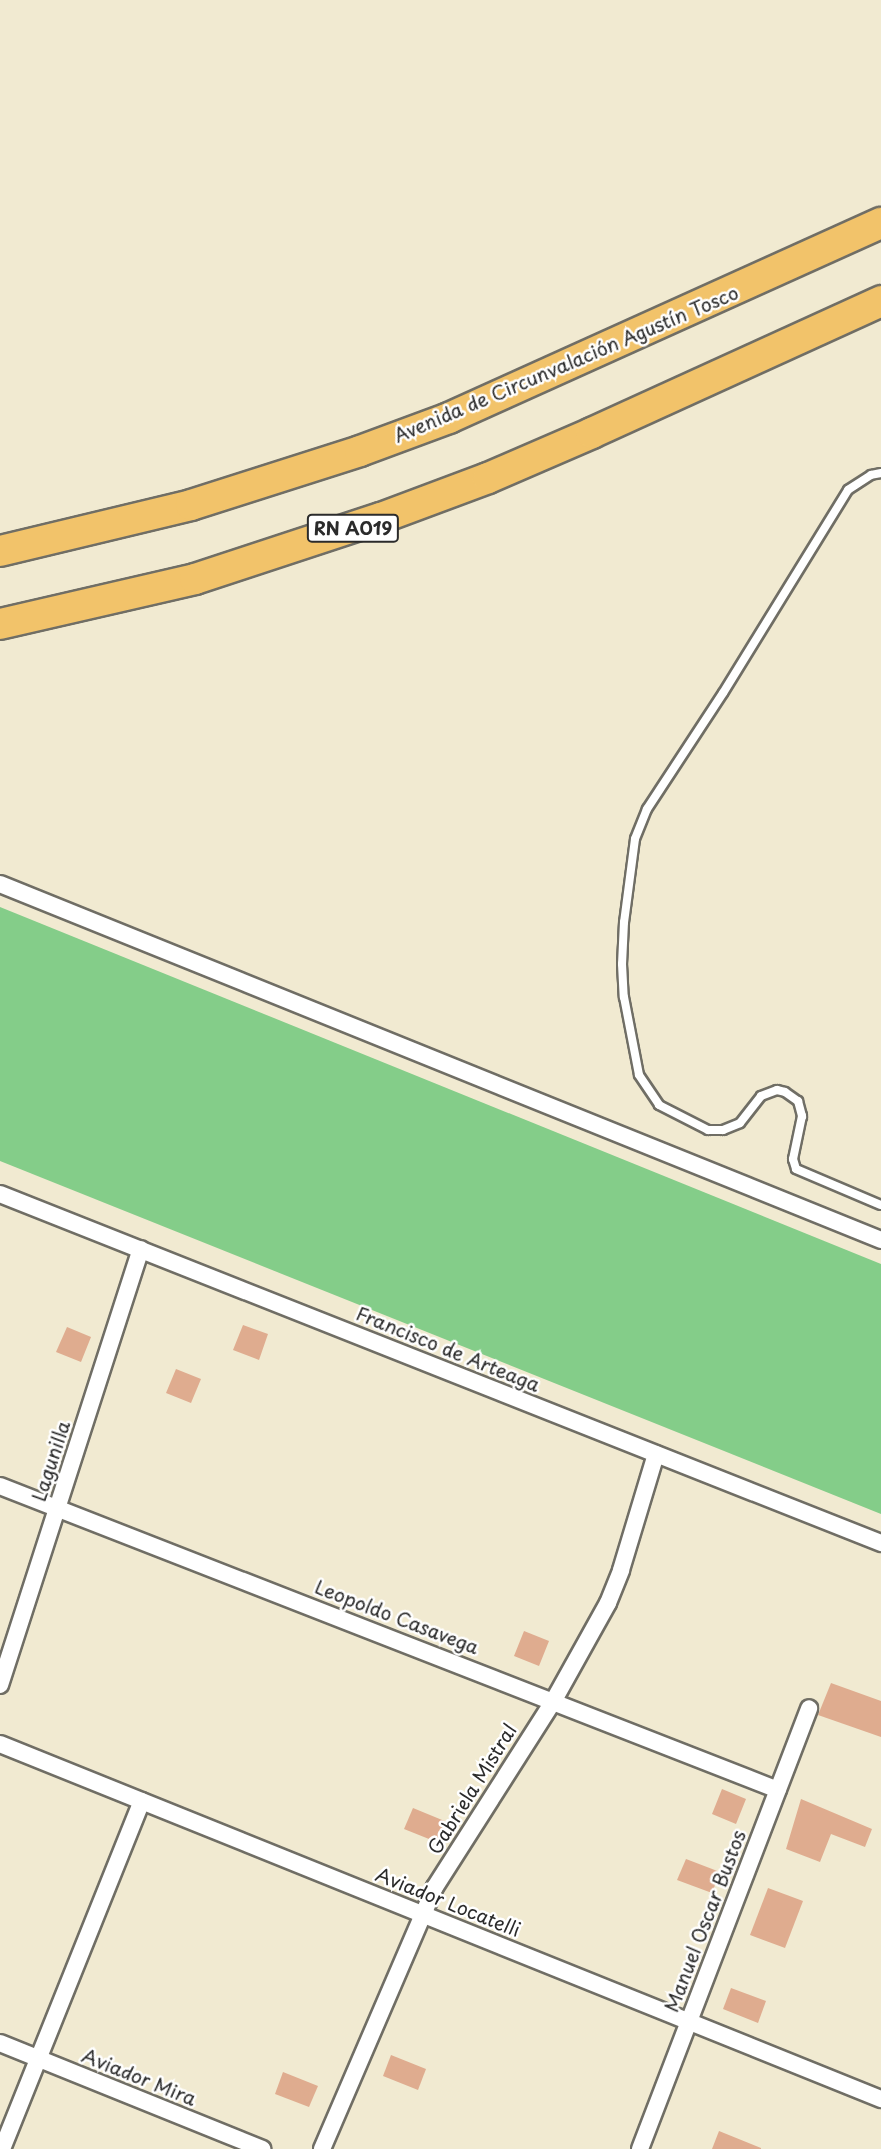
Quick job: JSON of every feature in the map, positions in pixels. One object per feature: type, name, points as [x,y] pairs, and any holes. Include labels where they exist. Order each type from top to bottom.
[{"type":"highway","name":"Avenida de Circunvalación Agustín Tosco","points":[[0,551],[191,505],[386,441],[557,371],[881,223]]},
{"type":"highway","name":"RN A019","points":[[0,624],[195,579],[381,518],[569,443],[881,301]]},
{"type":"street","points":[[0,884],[881,1240]]},
{"type":"street","name":"Francisco de Arteaga","points":[[0,1194],[881,1543]]},
{"type":"street","name":"Lagunilla","points":[[0,1685],[141,1249]]},
{"type":"street","name":"Gabriela Mistral","points":[[322,2149],[435,1887],[554,1700],[608,1602],[621,1570],[656,1454]]},
{"type":"street","name":"Leopoldo Casavega","points":[[0,1486],[554,1700],[778,1790]]},
{"type":"street","name":"Manuel Oscar Bustos","points":[[640,2149],[809,1708]]},
{"type":"street","name":"Aviador Locatelli","points":[[0,1744],[881,2099]]},
{"type":"street","points":[[2,2149],[142,1801]]},
{"type":"street","name":"Aviador Mira","points":[[0,2043],[262,2149]]},
{"type":"lane","points":[[881,473],[871,475],[848,490],[648,809],[633,853],[624,922],[622,964],[624,997],[639,1075],[659,1105],[708,1130],[723,1130],[740,1123],[761,1096],[777,1090],[785,1092],[798,1101],[802,1116],[793,1159],[796,1169],[881,1205]]},
{"type":"green space","points":[[0,907],[881,1264],[881,1514],[0,1161]]},
{"type":"building","points":[[243,1325],[268,1334],[259,1360],[233,1350]]},
{"type":"building","points":[[67,1327],[91,1337],[81,1362],[56,1352]]},
{"type":"building","points":[[176,1369],[201,1379],[191,1403],[166,1393]]},
{"type":"building","points":[[524,1631],[549,1641],[539,1666],[514,1656]]},
{"type":"building","points":[[831,1683],[881,1701],[881,1737],[818,1715]]},
{"type":"building","points":[[722,1789],[746,1799],[736,1824],[712,1814]]},
{"type":"building","points":[[801,1799],[872,1829],[865,1847],[831,1834],[820,1862],[786,1849]]},
{"type":"building","points":[[413,1808],[447,1822],[439,1843],[404,1829]]},
{"type":"building","points":[[686,1859],[720,1872],[712,1893],[677,1880]]},
{"type":"building","points":[[768,1888],[803,1901],[785,1948],[750,1935]]},
{"type":"building","points":[[731,1988],[766,2001],[758,2023],[723,2009]]},
{"type":"building","points":[[391,2055],[426,2069],[418,2090],[383,2076]]},
{"type":"building","points":[[283,2072],[318,2086],[309,2107],[275,2094]]},
{"type":"building","points":[[719,2131],[761,2148],[761,2149],[712,2149]]}]
